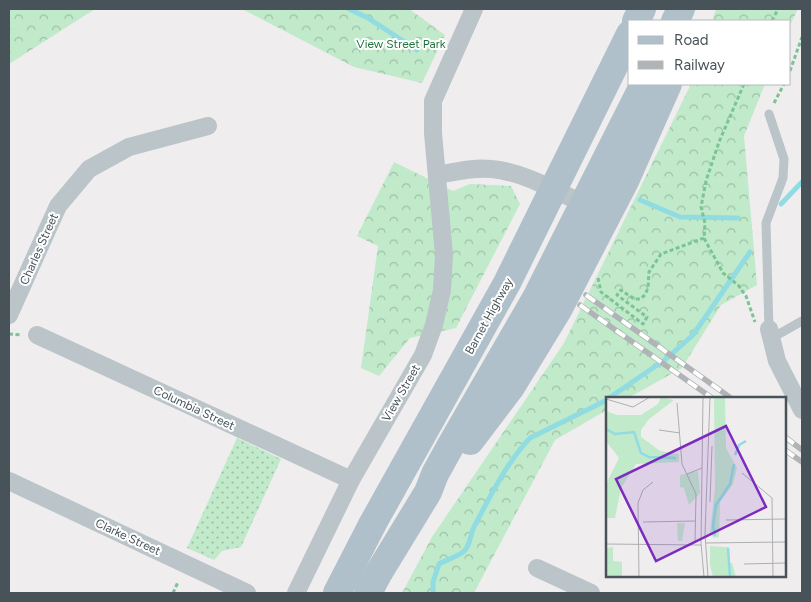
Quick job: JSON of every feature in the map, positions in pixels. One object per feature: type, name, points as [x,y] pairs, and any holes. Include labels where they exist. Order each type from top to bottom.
[{"type":"main road","points":[[675,20],[681,9]]},
{"type":"main road","name":"Barnet Highway","points":[[337,593],[373,523],[508,283],[628,38]]},
{"type":"main road","points":[[368,593],[428,492],[435,474],[451,445],[536,298],[644,85]]},
{"type":"main road","points":[[428,492],[444,478],[511,387],[558,310],[625,181],[668,85]]},
{"type":"main road","points":[[384,593],[393,551]]},
{"type":"street","name":"View Street","points":[[296,593],[351,480],[423,355],[434,324],[442,290],[444,255],[433,133],[434,101],[474,9]]},
{"type":"street","name":"Charles Street","points":[[9,315],[58,206],[89,169],[129,147],[208,126]]},
{"type":"street","points":[[437,175],[490,169],[513,173],[584,204]]},
{"type":"street","points":[[770,334],[776,362],[802,410]]},
{"type":"street","name":"Columbia Street","points":[[37,335],[351,480]]},
{"type":"street","name":"Clarke Street","points":[[9,481],[247,593]]},
{"type":"street","points":[[537,568],[592,593]]},
{"type":"lane","points":[[769,114],[784,159],[783,178],[766,223],[770,334],[802,321]]},
{"type":"path","points":[[791,68],[802,37]]},
{"type":"path","points":[[744,85],[719,142],[706,181],[701,207],[705,223],[704,238],[723,273],[738,285],[746,296],[754,321],[770,334]]},
{"type":"path","points":[[769,114],[784,85]]},
{"type":"path","points":[[600,269],[598,278],[601,292],[643,324],[648,317],[617,295],[621,290],[634,298],[640,299],[645,295],[648,288],[649,272],[661,254],[704,238]]},
{"type":"path","points":[[173,593],[178,582]]},
{"type":"green space","points":[[9,9],[95,9],[9,64]]},
{"type":"green space","name":"View Street Park","points":[[242,9],[409,9],[445,35],[422,83],[354,67]]},
{"type":"green space","points":[[716,9],[798,9],[791,23],[791,20],[712,20]]},
{"type":"green space","points":[[691,85],[765,85],[744,136],[757,285],[721,305],[682,368],[630,397],[606,397],[606,411],[555,440],[474,593],[402,593],[432,537],[564,343]]},
{"type":"green space","points":[[394,162],[453,191],[470,184],[511,186],[520,204],[456,328],[410,338],[379,376],[361,368],[378,246],[357,236]]},
{"type":"green space","points":[[237,438],[281,459],[241,547],[222,551],[214,560],[187,548]]},
{"type":"waterway","points":[[349,9],[368,18],[417,50]]},
{"type":"waterway","points":[[781,204],[802,182]]},
{"type":"waterway","points":[[640,200],[680,217],[738,218]]},
{"type":"waterway","points":[[610,397],[666,359],[693,335],[750,252]]},
{"type":"waterway","points":[[433,593],[433,582],[439,564],[465,550],[469,544],[474,527],[499,481],[530,438],[606,400]]},
{"type":"railway","points":[[586,295],[730,397]]},
{"type":"railway","points":[[580,305],[711,397]]},
{"type":"railway","points":[[786,438],[802,450]]},
{"type":"railway","points":[[786,451],[802,462]]}]
